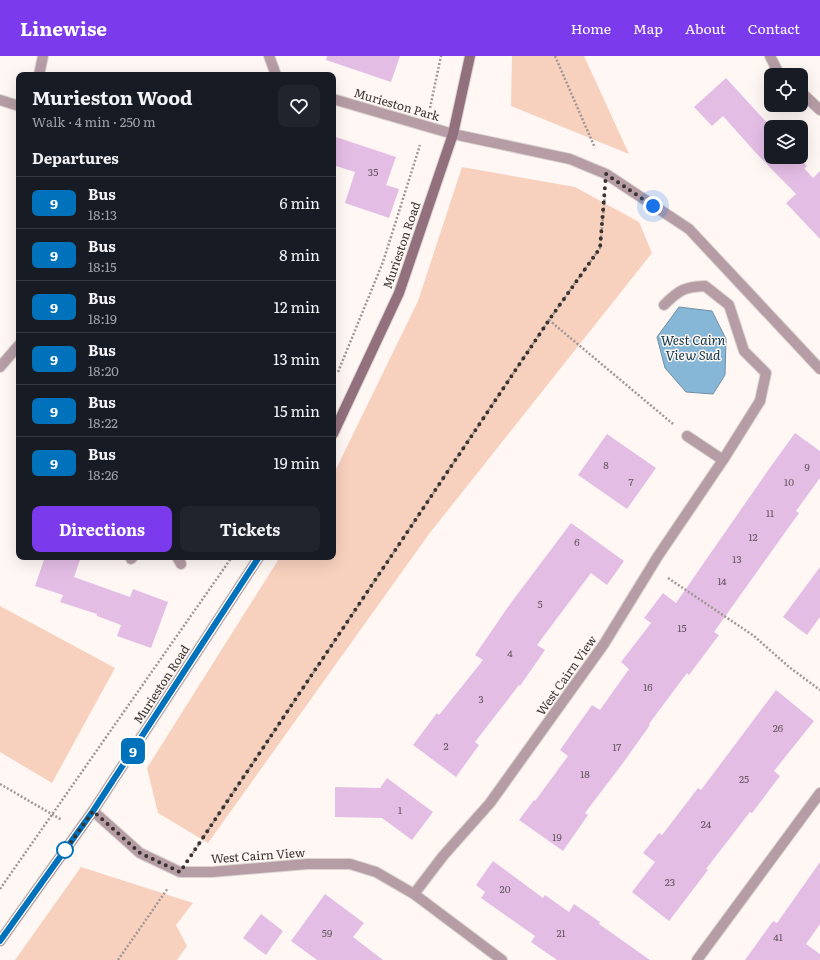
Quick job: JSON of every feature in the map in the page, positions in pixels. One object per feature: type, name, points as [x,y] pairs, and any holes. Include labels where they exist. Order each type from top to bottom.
[{"type":"street","points":[[40,72],[43,56]]},
{"type":"street","points":[[269,56],[275,72]]},
{"type":"street","name":"Murieston Road","points":[[336,428],[399,293],[453,134],[470,56]]},
{"type":"street","points":[[770,56],[776,68]]},
{"type":"street","name":"Murieston Park","points":[[336,99],[453,134],[570,159],[606,174],[689,229],[820,369]]},
{"type":"street","points":[[808,99],[820,110]]},
{"type":"street","points":[[0,100],[16,105]]},
{"type":"street","name":"West Cairn View","points":[[414,894],[443,856],[490,803],[604,644],[652,567],[724,460],[760,401],[766,373],[744,351],[729,305],[705,286],[689,287],[676,293],[664,305]]},
{"type":"street","points":[[0,367],[16,348]]},
{"type":"street","points":[[687,436],[724,460]]},
{"type":"street","name":"Murieston Road","points":[[0,941],[93,811],[257,560]]},
{"type":"street","points":[[697,960],[820,793]]},
{"type":"street","name":"West Cairn View","points":[[93,811],[140,853],[180,872],[212,872],[307,864],[350,864],[376,872],[414,894],[502,960]]},
{"type":"path","points":[[336,378],[383,262],[427,126],[441,56]]},
{"type":"path","points":[[118,960],[180,872],[549,320],[600,248],[606,174],[555,56]]},
{"type":"path","points":[[549,320],[687,436]]},
{"type":"path","points":[[0,889],[230,560]]},
{"type":"path","points":[[652,567],[754,636],[789,667],[820,690]]},
{"type":"path","points":[[0,784],[79,830]]},
{"type":"shaded area","points":[[512,56],[584,56],[629,154],[511,106]]},
{"type":"shaded area","points":[[462,167],[575,187],[639,222],[652,253],[429,534],[208,843],[158,813],[147,768],[278,560],[336,560],[336,469],[418,301]]},
{"type":"shaded area","points":[[0,606],[115,668],[52,783],[0,752]]},
{"type":"shaded area","points":[[81,867],[193,903],[176,925],[187,946],[177,960],[15,960]]},
{"type":"water","name":"West Cairn View Sud","points":[[679,307],[712,311],[726,339],[725,375],[713,394],[686,392],[665,368],[657,337]]},
{"type":"building","points":[[327,56],[400,56],[391,82],[326,60]]},
{"type":"building","points":[[726,78],[765,120],[764,161],[723,116],[712,126],[694,107]]},
{"type":"building","points":[[336,137],[396,157],[386,185],[399,189],[389,218],[345,203],[355,172],[336,166]]},
{"type":"building","points":[[767,164],[805,164],[807,166],[804,168],[813,178],[820,171],[820,239],[786,203],[796,194]]},
{"type":"building","points":[[795,433],[820,451],[820,478],[796,511],[799,513],[714,632],[719,635],[689,675],[687,673],[649,724],[650,725],[623,763],[585,813],[588,815],[563,851],[519,820],[568,756],[560,750],[592,705],[600,710],[629,669],[621,662],[651,623],[644,618],[663,593],[676,603]]},
{"type":"building","points":[[607,434],[656,468],[627,509],[578,475]]},
{"type":"building","points":[[571,523],[624,561],[607,585],[591,573],[537,645],[545,650],[520,686],[519,685],[475,742],[479,745],[456,777],[413,745],[437,713],[439,715],[483,660],[475,655],[510,604]]},
{"type":"building","points":[[44,560],[80,560],[74,577],[130,597],[133,589],[168,602],[151,648],[117,636],[121,625],[97,616],[97,614],[60,602],[63,595],[35,586]]},
{"type":"building","points":[[820,567],[820,617],[807,635],[783,617]]},
{"type":"building","points":[[776,690],[814,721],[774,771],[780,776],[706,869],[708,870],[669,921],[632,892],[655,862],[643,853],[659,833],[662,835],[698,788],[701,790]]},
{"type":"building","points":[[387,778],[433,812],[412,840],[382,818],[335,817],[335,787],[380,788]]},
{"type":"building","points":[[493,861],[543,898],[545,895],[569,912],[574,904],[600,922],[599,924],[650,960],[557,960],[531,942],[535,936],[481,898],[485,892],[476,885]]},
{"type":"building","points":[[820,862],[820,924],[806,944],[820,954],[820,960],[745,960],[773,921],[777,923]]},
{"type":"building","points":[[325,894],[364,923],[353,937],[383,960],[317,960],[291,941]]},
{"type":"building","points":[[261,914],[283,931],[266,955],[243,938]]},
{"type":"bus line","name":"9","points":[[0,941],[93,811],[257,560]]},
{"type":"route","points":[[65,850],[62,855],[93,811],[140,853],[180,872],[549,320],[600,248],[606,174],[653,206]]}]
